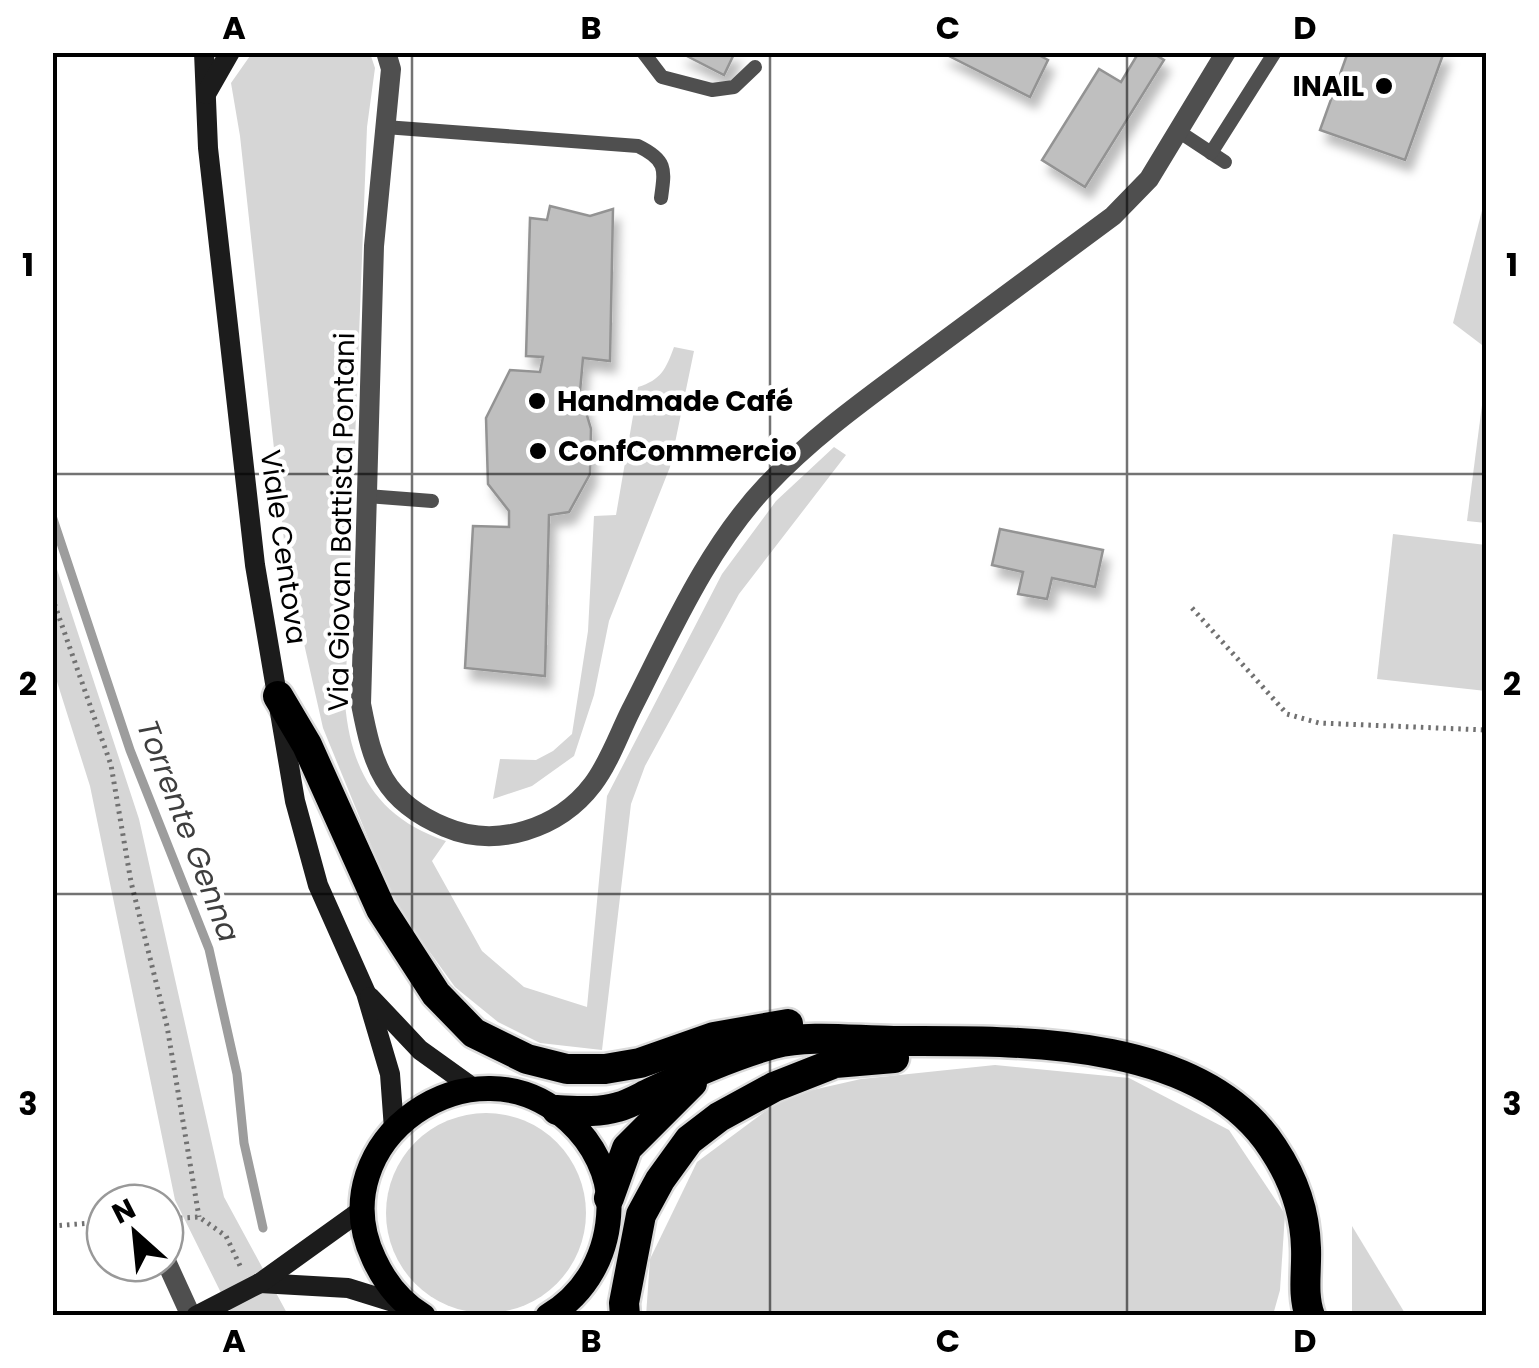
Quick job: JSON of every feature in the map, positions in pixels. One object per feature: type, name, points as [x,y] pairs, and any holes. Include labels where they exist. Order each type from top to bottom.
[{"type":"highway","points":[[278,696],[307,745],[382,909],[436,994],[474,1033],[527,1059],[567,1069],[605,1069],[640,1063],[714,1037],[813,1020],[960,1041],[1119,1055],[1168,1068],[1205,1084],[1242,1112],[1273,1147],[1300,1198],[1306,1246],[1305,1311]]},
{"type":"highway","points":[[557,1110],[590,1112],[620,1107],[738,1054],[778,1043],[960,1041]]},
{"type":"highway","points":[[625,1316],[624,1303],[641,1215],[660,1180],[690,1140],[719,1117],[774,1087],[835,1063],[902,1057],[960,1041]]},
{"type":"highway","points":[[609,1198],[627,1148],[670,1102],[710,1068]]},
{"type":"main road","name":"Viale Centova","points":[[204,52],[208,148],[255,565],[295,802],[318,884],[366,993]]},
{"type":"main road","points":[[205,96],[230,52]]},
{"type":"main road","points":[[366,993],[420,1050],[473,1088]]},
{"type":"main road","points":[[366,993],[390,1074],[394,1129]]},
{"type":"main road","points":[[416,1311],[384,1280],[368,1247],[363,1210],[366,1180],[377,1153],[394,1129],[416,1109],[444,1095],[473,1088],[502,1088],[532,1096],[557,1110],[583,1134],[600,1164],[609,1198],[608,1227],[601,1255],[587,1281],[563,1307],[548,1316]]},
{"type":"main road","points":[[194,1316],[260,1283],[363,1210]]},
{"type":"main road","points":[[584,1316],[587,1281]]},
{"type":"main road","points":[[260,1283],[348,1288],[416,1311]]},
{"type":"street","name":"Via Giovan Battista Pontani","points":[[386,52],[391,68],[374,246],[361,704],[369,746],[387,786],[415,814],[461,834],[491,838],[552,821],[592,785],[704,573],[749,504],[796,454],[1113,216],[1149,179],[1226,52]]},
{"type":"street","points":[[177,1283],[194,1316]]},
{"type":"lane","points":[[642,52],[662,77],[712,90],[734,87],[754,67]]},
{"type":"lane","points":[[1210,153],[1275,52]]},
{"type":"lane","points":[[385,127],[638,146],[656,155],[664,171],[661,198]]},
{"type":"lane","points":[[1178,131],[1225,162]]},
{"type":"lane","points":[[367,496],[432,500]]},
{"type":"path","points":[[52,597],[110,765],[131,882],[167,1026],[200,1217]]},
{"type":"path","points":[[1192,608],[1287,714],[1319,723],[1486,730]]},
{"type":"path","points":[[185,1218],[200,1217],[226,1236],[241,1268]]},
{"type":"path","points":[[52,1226],[85,1224]]},
{"type":"shaded area","points":[[252,53],[370,53],[375,68],[367,127],[345,703],[348,728],[372,789],[402,819],[446,841],[432,861],[482,951],[524,987],[587,1007],[607,796],[722,574],[776,501],[834,447],[846,455],[739,594],[645,766],[631,804],[602,1050],[540,1043],[498,1022],[455,987],[395,904],[323,728],[287,568],[231,83]]},
{"type":"shaded area","points":[[1486,195],[1486,348],[1453,323]]},
{"type":"shaded area","points":[[674,347],[694,351],[670,467],[609,621],[594,695],[574,756],[532,786],[493,799],[500,759],[536,760],[572,734],[588,631],[594,516],[616,515],[638,387],[662,373]]},
{"type":"shaded area","points":[[1486,374],[1486,523],[1467,521]]},
{"type":"shaded area","points":[[1393,534],[1486,545],[1486,691],[1377,679]]},
{"type":"shaded area","points":[[52,554],[139,819],[224,1197],[288,1315],[232,1315],[185,1220],[185,1183],[172,1183],[90,786],[53,669]]},
{"type":"shaded area","points":[[995,1065],[1129,1078],[1229,1130],[1285,1214],[1280,1290],[1273,1315],[646,1316],[650,1259],[697,1162],[786,1096],[861,1079]]},
{"type":"shaded area","points":[[486,1113],[524,1120],[557,1142],[579,1175],[586,1213],[579,1251],[557,1284],[524,1306],[486,1313],[448,1306],[415,1284],[393,1251],[386,1213],[393,1175],[415,1142],[448,1120]]},
{"type":"shaded area","points":[[1352,1226],[1406,1315],[1352,1315]]},
{"type":"building","points":[[679,52],[735,52],[724,75]]},
{"type":"building","points":[[941,52],[1033,52],[1048,60],[1030,97]]},
{"type":"building","points":[[1139,52],[1151,52],[1164,60],[1085,187],[1042,160],[1099,69],[1121,82]]},
{"type":"building","name":"INAIL","points":[[1348,52],[1444,52],[1405,160],[1320,130]]},
{"type":"building","name":"ConfCommercio","points":[[550,206],[590,216],[613,209],[610,361],[583,358],[580,392],[591,429],[590,474],[569,512],[549,515],[545,676],[465,668],[473,526],[509,527],[509,511],[488,484],[486,418],[510,370],[540,372],[543,357],[526,356],[530,218],[547,220]]},
{"type":"building","points":[[1000,529],[1103,550],[1095,587],[1052,578],[1047,599],[1018,594],[1023,572],[992,565]]},
{"type":"waterway","name":"Torrente Genna","points":[[52,516],[130,750],[209,949],[237,1074],[244,1143],[263,1228]]},
{"type":"place","name":"INAIL","points":[[1384,86]]},
{"type":"place","name":"Handmade Café","points":[[537,401]]},
{"type":"place","name":"ConfCommercio","points":[[538,451]]}]
